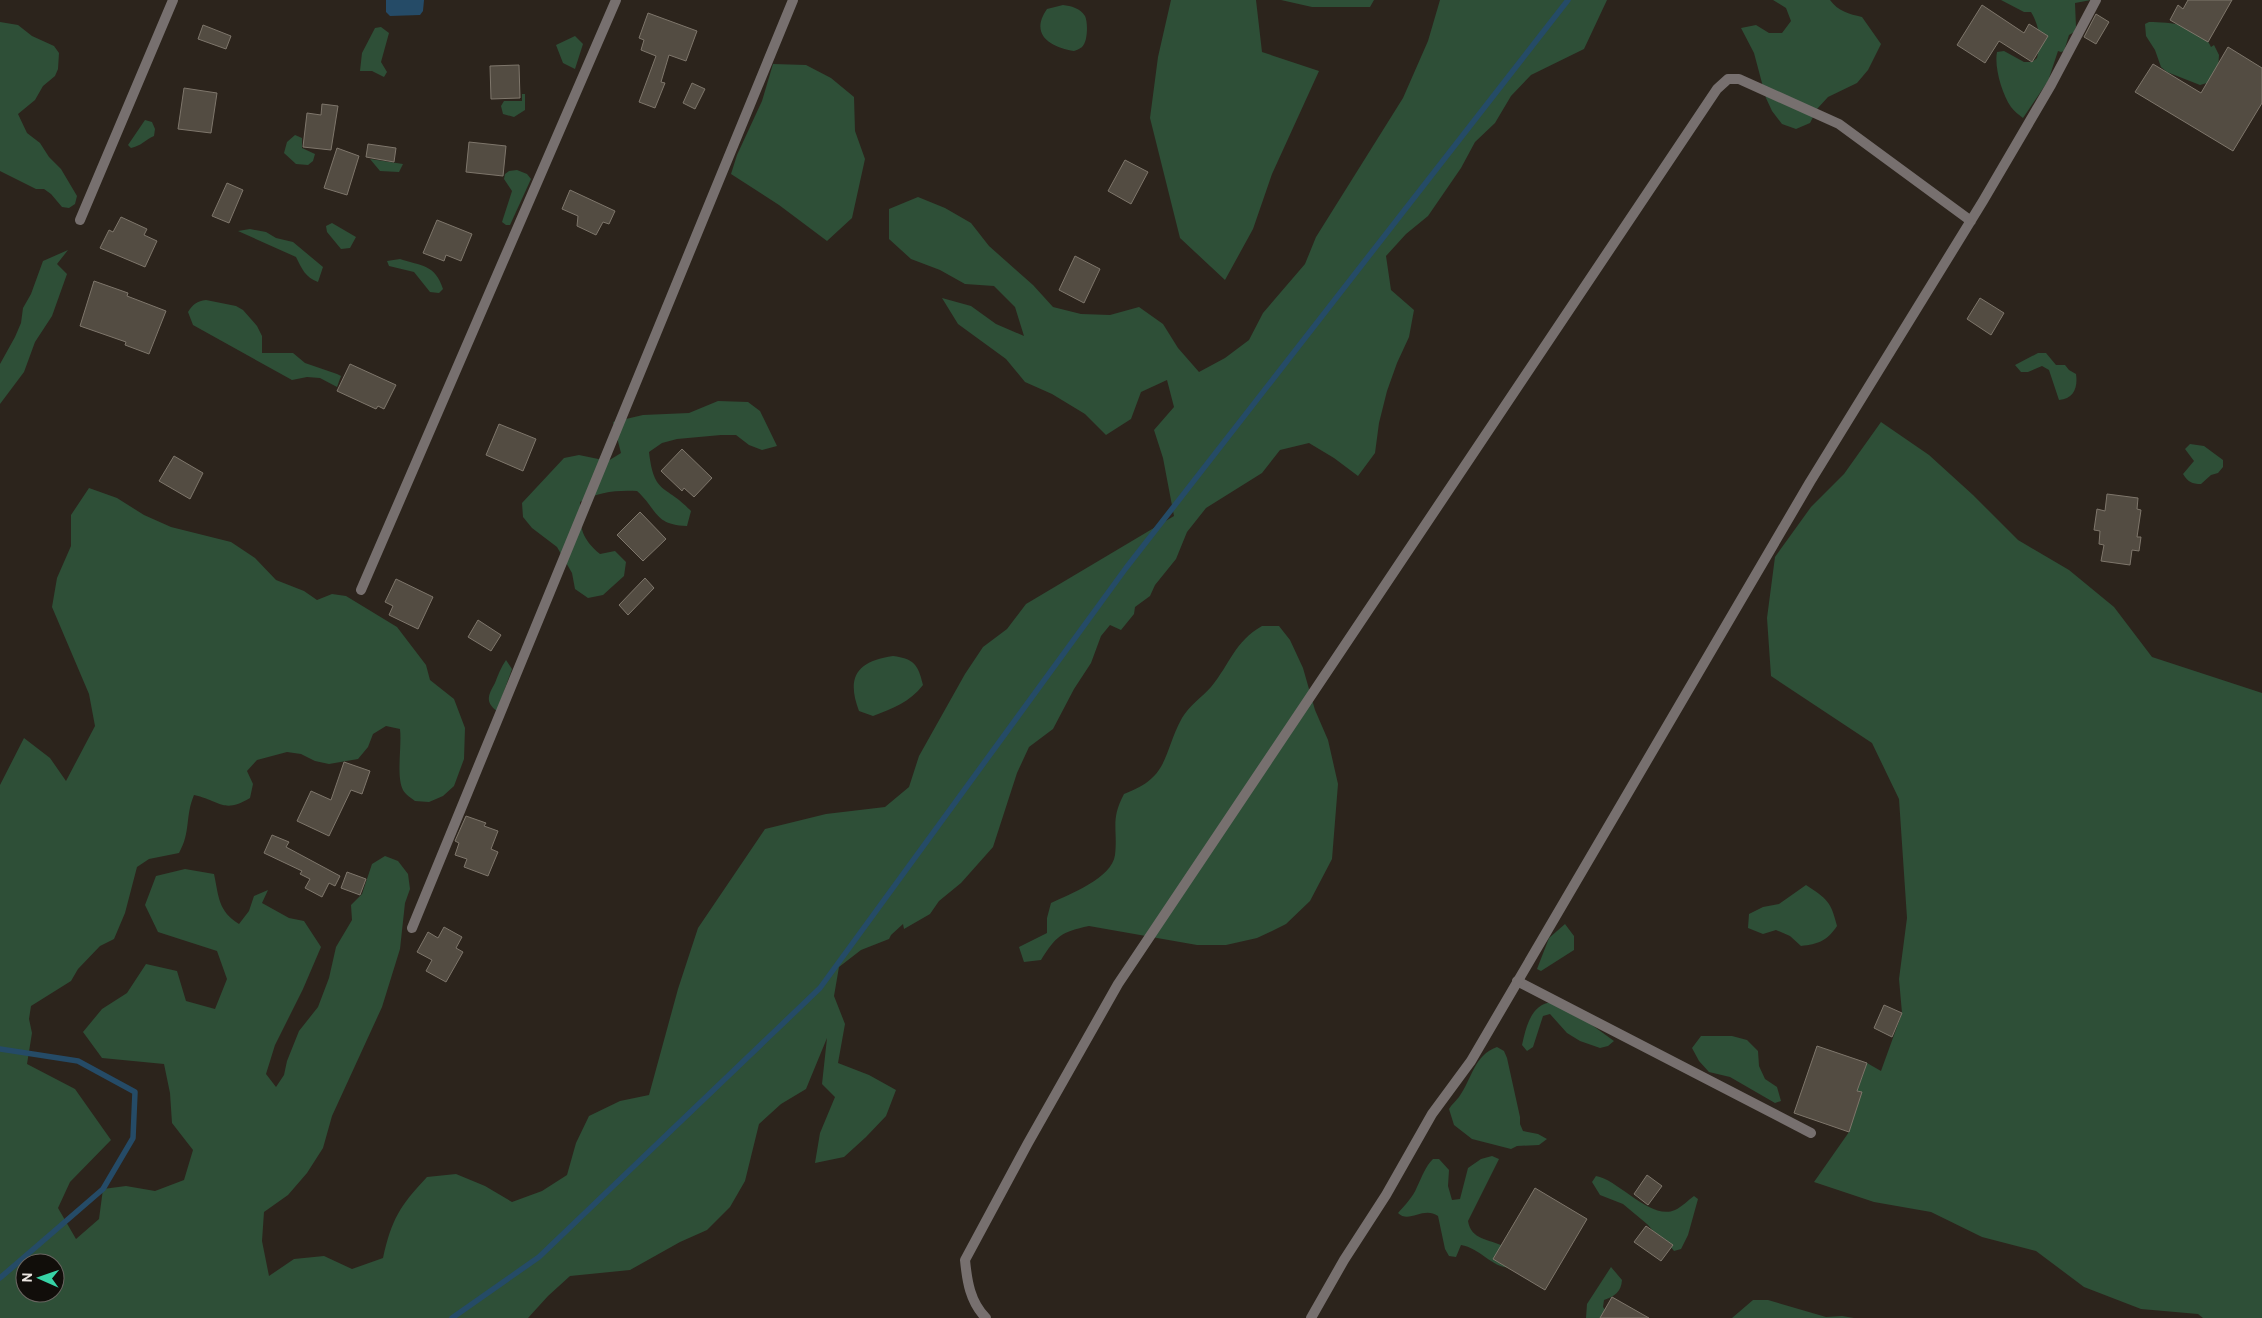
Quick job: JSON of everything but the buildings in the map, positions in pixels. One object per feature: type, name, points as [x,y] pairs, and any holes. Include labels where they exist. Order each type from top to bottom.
[{"type":"street","points":[[80,220],[173,0]]},
{"type":"street","points":[[360,590],[616,0]]},
{"type":"street","points":[[412,928],[793,0]]},
{"type":"street","points":[[1311,1318],[1344,1260],[1386,1196],[1432,1114],[1471,1061],[1693,685],[1820,465],[1971,221],[2051,85],[2096,0]]},
{"type":"street","points":[[986,1318],[977,1310],[967,1281],[965,1260],[1028,1143],[1118,984],[1717,89],[1728,79],[1739,78],[1839,124],[1971,221]]},
{"type":"street","points":[[1517,981],[1811,1133]]},
{"type":"green space","points":[[1171,0],[1256,0],[1262,52],[1319,71],[1272,174],[1253,229],[1225,280],[1180,238],[1150,118],[1158,57]]},
{"type":"green space","points":[[1281,0],[1374,0],[1370,7],[1312,7]]},
{"type":"green space","points":[[1440,0],[1607,0],[1584,49],[1531,75],[1511,96],[1495,123],[1475,142],[1461,168],[1428,216],[1406,234],[1386,256],[1391,290],[1414,310],[1409,337],[1387,391],[1379,423],[1375,453],[1358,476],[1334,458],[1309,443],[1280,450],[1262,473],[1206,508],[1187,532],[1176,559],[1155,585],[1150,596],[1135,607],[1134,614],[1121,630],[1110,625],[1101,636],[1091,663],[1074,689],[1053,729],[1029,747],[1017,773],[993,847],[961,883],[939,901],[930,914],[904,929],[903,924],[889,939],[861,950],[839,967],[834,996],[845,1024],[838,1063],[869,1075],[896,1090],[886,1116],[844,1157],[815,1163],[820,1133],[835,1097],[822,1084],[827,1038],[806,1089],[781,1104],[759,1124],[745,1181],[730,1207],[707,1230],[680,1242],[630,1270],[570,1276],[528,1318],[0,1318],[0,785],[24,738],[50,758],[66,781],[95,726],[89,694],[52,607],[57,578],[71,546],[71,515],[89,488],[117,498],[144,515],[171,527],[231,542],[255,558],[276,580],[304,591],[317,600],[332,594],[346,596],[397,627],[426,665],[430,680],[454,699],[465,728],[464,759],[454,786],[443,796],[429,802],[415,801],[403,790],[400,777],[400,729],[386,726],[373,734],[368,747],[358,759],[329,764],[315,761],[301,754],[287,752],[257,760],[247,771],[253,784],[250,798],[241,803],[228,806],[222,805],[194,795],[187,831],[179,853],[149,859],[137,867],[125,913],[114,939],[100,946],[78,969],[71,981],[31,1006],[29,1019],[32,1033],[27,1064],[75,1089],[111,1140],[70,1182],[58,1208],[76,1239],[99,1219],[103,1189],[126,1186],[155,1191],[184,1180],[193,1150],[172,1123],[170,1093],[164,1064],[102,1058],[83,1032],[102,1009],[127,993],[146,964],[177,971],[186,1001],[215,1009],[227,979],[217,951],[158,932],[145,905],[156,876],[185,869],[214,874],[223,909],[239,924],[249,911],[254,896],[268,890],[262,903],[289,918],[304,921],[321,947],[303,989],[275,1045],[266,1074],[276,1087],[284,1075],[287,1061],[299,1031],[318,1007],[329,978],[336,947],[352,920],[351,905],[362,894],[372,864],[385,856],[398,861],[408,874],[410,889],[405,903],[400,949],[382,1007],[332,1116],[323,1148],[307,1173],[288,1195],[264,1212],[262,1241],[269,1276],[294,1259],[324,1256],[352,1269],[383,1258],[393,1223],[403,1206],[427,1177],[456,1174],[485,1186],[512,1202],[542,1191],[567,1175],[576,1143],[589,1116],[620,1101],[649,1095],[678,989],[698,928],[765,829],[826,814],[885,807],[909,787],[919,756],[965,674],[983,647],[1007,629],[1026,604],[1174,516],[1163,458],[1154,430],[1174,407],[1167,380],[1141,392],[1131,419],[1106,435],[1085,414],[1052,394],[1025,382],[1006,359],[958,324],[942,298],[971,306],[996,324],[1024,336],[1015,307],[994,286],[965,284],[940,270],[911,259],[889,239],[889,209],[918,197],[945,208],[971,223],[989,246],[1033,285],[1053,307],[1081,314],[1110,315],[1139,307],[1163,324],[1178,348],[1199,372],[1225,358],[1249,340],[1263,313],[1305,264],[1316,237],[1403,98],[1428,41]]},
{"type":"green space","points":[[1773,0],[1830,0],[1840,9],[1862,17],[1881,44],[1868,70],[1857,83],[1828,97],[1817,109],[1810,123],[1796,129],[1782,124],[1772,111],[1766,98],[1754,53],[1741,28],[1756,25],[1769,33],[1782,33],[1791,21],[1786,8]]},
{"type":"green space","points":[[2001,0],[2091,0],[2075,3],[2076,27],[2074,32],[2069,35],[2064,51],[2058,51],[2048,81],[2023,118],[2011,107],[2005,95],[1998,73],[1997,52],[2004,51],[2024,62],[2032,62],[2037,58],[2038,29],[2031,12],[2024,12]]},
{"type":"green space","points":[[1063,5],[1078,9],[1086,19],[1087,32],[1084,44],[1075,51],[1051,43],[1045,38],[1040,26],[1047,9]]},
{"type":"green space","points":[[0,22],[18,25],[32,36],[54,46],[59,53],[58,69],[55,76],[43,86],[35,100],[18,114],[27,133],[40,143],[49,157],[61,169],[77,196],[75,204],[69,208],[62,207],[44,189],[36,189],[0,171]]},
{"type":"green space","points":[[2149,22],[2175,24],[2193,29],[2207,40],[2211,47],[2214,45],[2219,55],[2218,70],[2207,83],[2200,85],[2167,72],[2161,67],[2155,50],[2146,36],[2145,24]]},
{"type":"green space","points":[[381,27],[389,33],[381,62],[387,72],[384,77],[372,71],[360,71],[362,53],[375,28]]},
{"type":"green space","points":[[575,36],[583,44],[575,69],[563,63],[556,45]]},
{"type":"green space","points":[[773,64],[806,65],[831,78],[854,97],[855,131],[865,159],[852,218],[827,241],[779,205],[731,174],[737,155],[762,101]]},
{"type":"green space","points":[[522,94],[525,94],[525,110],[514,117],[503,114],[501,106],[504,101],[522,101]]},
{"type":"green space","points":[[145,120],[152,122],[155,129],[154,136],[131,148],[128,145]]},
{"type":"green space","points":[[295,135],[302,138],[302,148],[315,154],[313,161],[308,165],[296,164],[284,153],[287,142]]},
{"type":"green space","points":[[370,159],[403,164],[399,172],[380,171]]},
{"type":"green space","points":[[517,170],[527,174],[531,179],[510,225],[506,225],[502,222],[512,191],[504,179],[505,174],[509,171]]},
{"type":"green space","points":[[332,223],[356,237],[350,248],[341,249],[327,232],[326,226]]},
{"type":"green space","points":[[250,229],[266,232],[276,238],[293,242],[323,267],[318,282],[307,275],[296,257],[238,231]]},
{"type":"green space","points":[[68,250],[57,264],[67,274],[52,316],[35,342],[24,372],[0,404],[0,364],[21,323],[23,308],[31,294],[43,261]]},
{"type":"green space","points":[[400,259],[431,270],[440,281],[443,289],[439,293],[430,292],[414,272],[389,266],[387,261]]},
{"type":"green space","points":[[206,300],[236,306],[243,310],[257,326],[262,336],[262,353],[293,353],[305,363],[341,376],[337,387],[320,378],[307,377],[292,380],[193,325],[188,312],[196,303]]},
{"type":"green space","points":[[2038,353],[2046,353],[2056,365],[2065,365],[2076,374],[2075,388],[2071,395],[2059,400],[2049,370],[2042,366],[2028,372],[2021,372],[2015,365]]},
{"type":"green space","points":[[718,401],[748,402],[760,411],[777,446],[762,450],[749,445],[736,435],[721,435],[677,439],[662,443],[649,452],[651,466],[658,483],[691,511],[687,526],[668,523],[662,519],[637,491],[607,492],[580,502],[582,531],[588,542],[600,554],[615,551],[626,562],[624,576],[603,595],[588,598],[575,589],[572,573],[557,547],[532,528],[523,517],[522,503],[564,458],[579,455],[608,461],[621,453],[613,422],[643,415],[689,413]]},
{"type":"green space","points":[[1881,422],[1929,455],[2018,540],[2069,570],[2114,607],[2152,657],[2262,693],[2262,1318],[2203,1318],[2198,1314],[2141,1309],[2084,1287],[2036,1251],[1982,1237],[1931,1212],[1874,1202],[1814,1182],[1849,1132],[1857,1091],[1867,1063],[1881,1071],[1902,1013],[1899,979],[1907,918],[1899,799],[1872,743],[1771,676],[1767,618],[1775,557],[1811,507],[1844,474]]},
{"type":"green space","points":[[2190,444],[2204,446],[2223,460],[2223,467],[2218,473],[2211,475],[2201,484],[2190,482],[2183,474],[2194,461],[2185,449]]},
{"type":"green space","points":[[1262,626],[1279,626],[1290,640],[1303,668],[1315,710],[1328,740],[1338,784],[1332,859],[1310,901],[1286,924],[1257,938],[1226,945],[1197,945],[1089,926],[1072,930],[1060,936],[1041,960],[1024,962],[1019,947],[1047,933],[1047,918],[1051,903],[1089,884],[1106,871],[1112,863],[1116,846],[1115,824],[1117,811],[1124,794],[1150,780],[1157,772],[1163,764],[1182,718],[1211,687],[1245,639]]},
{"type":"green space","points":[[893,656],[906,659],[914,664],[917,667],[923,685],[912,696],[887,711],[873,716],[859,711],[854,689],[858,673],[871,662]]},
{"type":"green space","points":[[506,660],[512,669],[497,711],[490,704],[489,698]]},
{"type":"green space","points":[[1806,885],[1827,901],[1833,911],[1837,926],[1826,938],[1817,943],[1801,946],[1790,936],[1776,930],[1763,934],[1748,928],[1749,914],[1763,907],[1779,904]]},
{"type":"green space","points":[[1565,924],[1574,936],[1574,950],[1541,971],[1537,969],[1549,938]]},
{"type":"green space","points":[[1552,1002],[1585,1020],[1614,1041],[1608,1046],[1600,1048],[1580,1041],[1567,1033],[1550,1014],[1543,1016],[1533,1047],[1527,1051],[1522,1045],[1525,1031],[1534,1012],[1539,1007]]},
{"type":"green space","points":[[1701,1036],[1732,1036],[1747,1040],[1758,1051],[1759,1066],[1765,1079],[1777,1087],[1781,1101],[1775,1103],[1730,1077],[1709,1072],[1699,1061],[1692,1048]]},
{"type":"green space","points":[[1497,1047],[1504,1051],[1507,1058],[1523,1131],[1538,1134],[1547,1139],[1539,1145],[1517,1146],[1511,1149],[1472,1139],[1454,1125],[1449,1109],[1459,1097],[1478,1062],[1489,1051]]},
{"type":"green space","points":[[1492,1156],[1499,1159],[1468,1221],[1473,1232],[1481,1238],[1503,1246],[1510,1268],[1503,1267],[1474,1250],[1461,1245],[1456,1257],[1449,1256],[1445,1249],[1438,1216],[1427,1213],[1407,1217],[1398,1213],[1409,1201],[1433,1159],[1439,1159],[1449,1170],[1448,1186],[1452,1200],[1460,1199],[1468,1168],[1481,1159]]},
{"type":"green space","points":[[1596,1176],[1605,1179],[1656,1210],[1666,1212],[1675,1210],[1694,1196],[1698,1199],[1688,1235],[1681,1249],[1674,1251],[1665,1239],[1658,1236],[1623,1204],[1600,1195],[1592,1182]]},
{"type":"green space","points":[[1611,1267],[1622,1280],[1617,1293],[1604,1300],[1603,1307],[1611,1318],[1586,1318],[1587,1304]]},
{"type":"green space","points":[[1753,1300],[1768,1300],[1826,1317],[1842,1316],[1854,1318],[1732,1318]]},
{"type":"water","points":[[386,0],[424,0],[423,11],[420,15],[390,16],[386,12]]},
{"type":"waterway","points":[[452,1318],[539,1257],[820,988],[1126,568],[1568,0]]},
{"type":"waterway","points":[[0,1049],[78,1061],[135,1092],[133,1138],[103,1189],[0,1278]]}]
